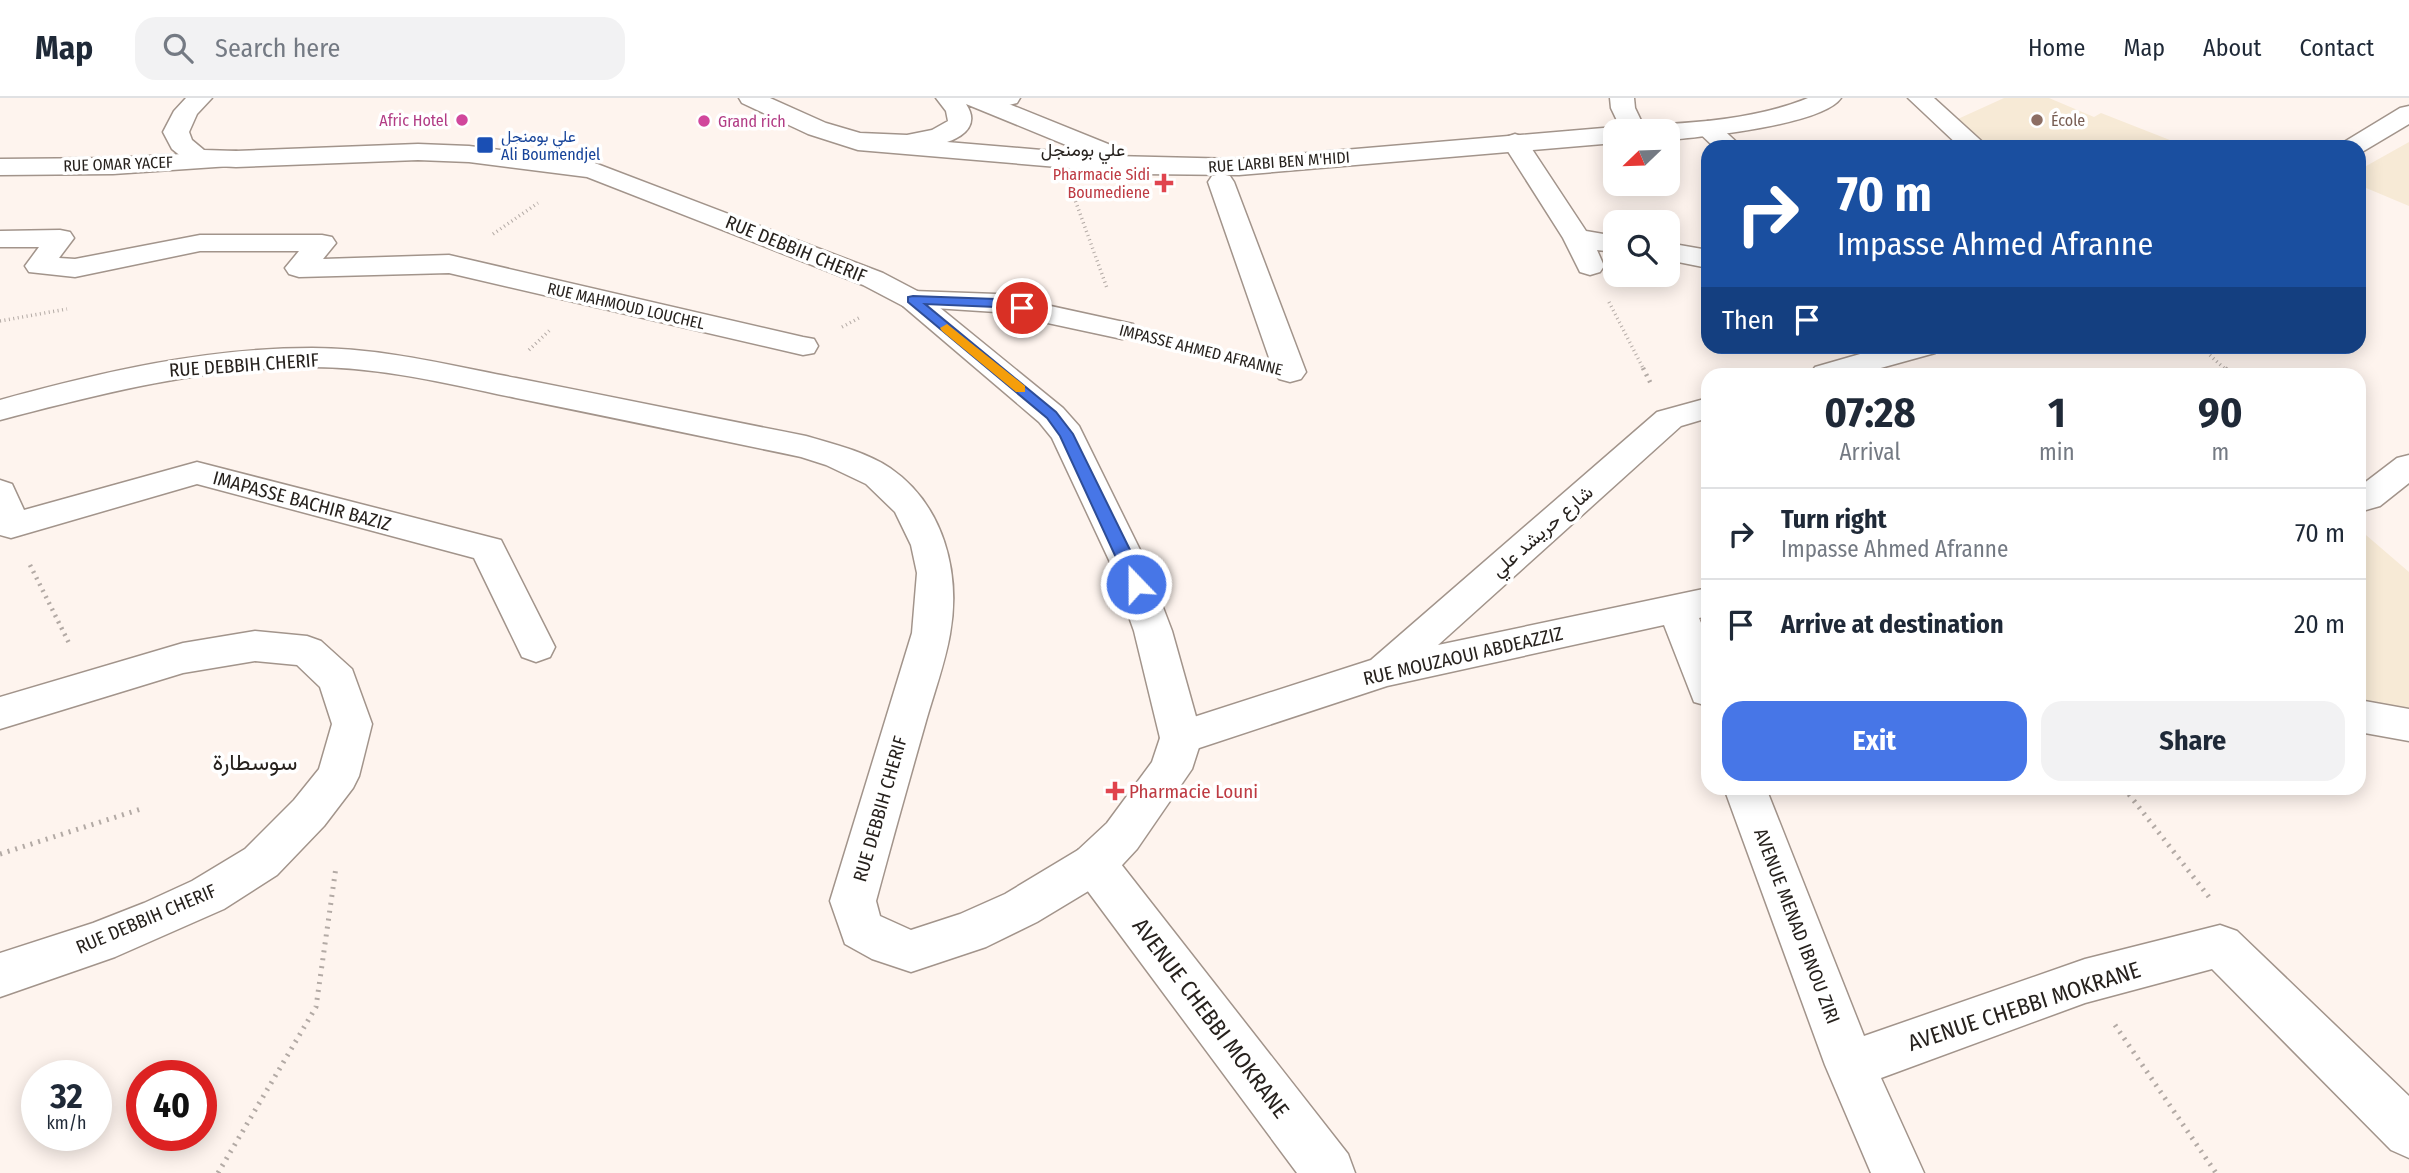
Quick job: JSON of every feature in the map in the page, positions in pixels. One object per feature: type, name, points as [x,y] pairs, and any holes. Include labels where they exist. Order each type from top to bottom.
[{"type":"street","name":"RUE DEBBIH CHERIF","points":[[0,410],[159,371],[246,361],[360,360],[495,384],[806,447],[838,457],[878,476],[910,506],[929,545],[935,573],[931,633],[853,901],[861,929],[888,944],[911,951],[970,932],[1021,908],[1094,863],[1122,836],[1171,769],[1181,737],[1153,631],[1127,560],[1067,434],[1051,415],[913,300],[873,279],[592,170],[506,157],[418,152],[236,159],[197,157],[181,144],[176,132],[186,111],[200,98]]},
{"type":"street","points":[[751,98],[829,134],[858,142],[915,141],[949,132],[960,122],[960,117],[948,98]]},
{"type":"street","points":[[1622,98],[1628,119]]},
{"type":"street","points":[[1680,131],[1708,130],[1789,113],[1829,98]]},
{"type":"street","points":[[1920,98],[1967,140]]},
{"type":"street","points":[[990,100],[1140,166]]},
{"type":"street","points":[[2365,140],[2409,113]]},
{"type":"street","points":[[1708,130],[1720,140]]},
{"type":"street","name":"RUE LARBI BEN M'HIDI","points":[[858,142],[1140,166],[1239,167],[1603,136]]},
{"type":"street","points":[[1516,142],[1577,238],[1590,266]]},
{"type":"street","name":"RUE OMAR YACEF","points":[[0,167],[113,166],[236,159]]},
{"type":"street","name":"IMPASSE AHMED AFRANNE","points":[[1221,182],[1290,372]]},
{"type":"street","name":"RUE MAHMOUD LOUCHEL","points":[[0,239],[60,238],[39,266],[75,268],[200,243],[322,243],[299,268],[449,264],[803,346]]},
{"type":"street","points":[[1577,238],[1603,242]]},
{"type":"street","points":[[1680,254],[1701,257]]},
{"type":"street","name":"IMPASSE AHMED AFRANNE","points":[[913,300],[996,303],[1122,330]]},
{"type":"street","points":[[1847,368],[1896,354]]},
{"type":"street","name":"شارع حريشد علي","points":[[1385,671],[1669,419],[1701,410]]},
{"type":"street","points":[[2366,498],[2409,466]]},
{"type":"street","name":"IMAPASSE BACHIR BAZIZ","points":[[11,526],[197,473],[488,549],[536,647]]},
{"type":"street","points":[[0,492],[11,526]]},
{"type":"street","points":[[1693,606],[1701,651]]},
{"type":"street","name":"RUE MOUZAOUI ABDEAZZIZ","points":[[1181,737],[1385,671],[1693,606]]},
{"type":"street","name":"RUE DEBBIH CHERIF","points":[[0,713],[183,658],[255,646],[307,651],[338,680],[352,724],[338,776],[309,813],[261,862],[208,895],[160,917],[99,943],[0,975]]},
{"type":"street","points":[[2366,717],[2409,725]]},
{"type":"street","name":"AVENUE MENAD IBNOU ZIRI","points":[[1748,795],[1850,1065]]},
{"type":"street","name":"AVENUE CHEBBI MOKRANE","points":[[1094,863],[1329,1173]]},
{"type":"street","points":[[2220,946],[2409,1132]]},
{"type":"street","name":"AVENUE CHEBBI MOKRANE","points":[[1850,1065],[2085,981],[2220,946]]},
{"type":"street","points":[[1850,1065],[1898,1173]]},
{"type":"path","points":[[449,264],[565,185],[592,170]]},
{"type":"path","points":[[1074,197],[1122,330]]},
{"type":"path","points":[[1590,266],[1669,419]]},
{"type":"path","points":[[495,384],[584,296]]},
{"type":"path","name":"IMPASSE AHMED AFRANNE","points":[[1122,330],[1290,372]]},
{"type":"path","points":[[2209,354],[2224,368]]},
{"type":"path","points":[[11,526],[90,687]]},
{"type":"path","points":[[2130,795],[2224,918],[2220,946]]},
{"type":"path","points":[[0,854],[141,809]]},
{"type":"path","points":[[218,1173],[316,1007],[336,867]]},
{"type":"path","points":[[2085,981],[2216,1173]]},
{"type":"shaded area","name":"École","points":[[2004,98],[2049,98],[2094,117],[2101,113],[2170,140],[1970,140],[1949,123]]},
{"type":"shaded area","points":[[2409,142],[2409,206],[2366,188],[2366,166]]},
{"type":"shaded area","points":[[2366,535],[2409,572],[2409,716],[2366,707]]},
{"type":"slow traffic","points":[[947,328],[1021,389]]},
{"type":"place","name":"Afric Hotel","points":[[462,120]]},
{"type":"place","name":"École","points":[[2037,120]]},
{"type":"place","name":"Grand rich","points":[[704,121]]},
{"type":"place","name":"علي بومنجل Ali Boumendjel","points":[[485,145]]},
{"type":"place","name":"Pharmacie Sidi Boumediene","points":[[1164,183]]},
{"type":"place","name":"Pharmacie Louni","points":[[1115,791]]},
{"type":"district","name":"علي بومنجل","points":[[1083,150]]},
{"type":"district","name":"سوسطارة","points":[[255,762]]},
{"type":"route","points":[[1022,308],[996,303],[913,300],[1051,415],[1067,434],[1136,584]]}]
